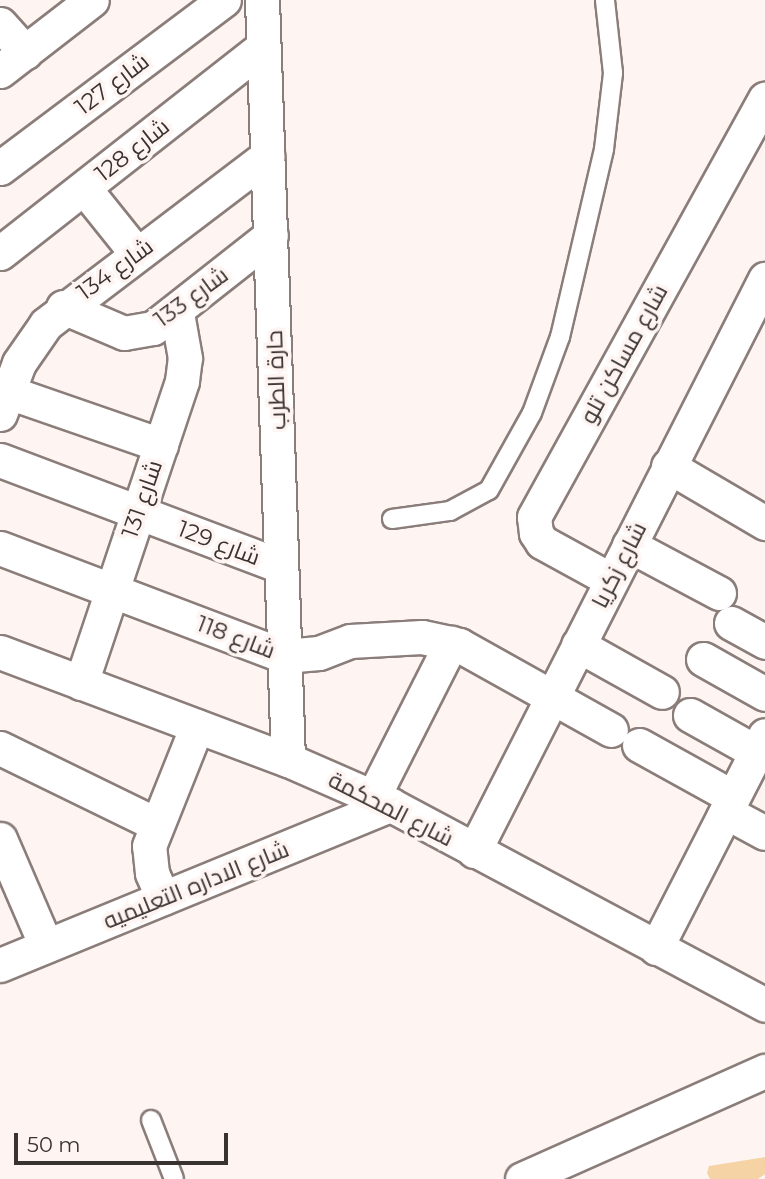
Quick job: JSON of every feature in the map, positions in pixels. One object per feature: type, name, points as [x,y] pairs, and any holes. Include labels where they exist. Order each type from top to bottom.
[{"type":"street","points":[[0,24],[12,61],[92,0]]},
{"type":"street","name":"شارع 127","points":[[0,169],[224,0]]},
{"type":"street","name":"حارة الطرب","points":[[261,0],[288,760]]},
{"type":"street","name":"شارع 128","points":[[0,253],[263,47]]},
{"type":"street","name":"شارع مساكن تلو","points":[[611,580],[542,542],[536,533],[534,517],[765,98]]},
{"type":"street","name":"شارع 134","points":[[7,379],[30,344],[63,307],[267,156]]},
{"type":"street","points":[[83,188],[136,253]]},
{"type":"street","name":"شارع 133","points":[[63,307],[124,333],[153,328],[177,313],[271,235]]},
{"type":"street","name":"شارع زكريا","points":[[474,851],[668,466],[762,291]]},
{"type":"street","name":"شارع 131","points":[[81,683],[182,380],[185,358],[177,313]]},
{"type":"street","points":[[7,379],[160,445]]},
{"type":"street","name":"شارع 129","points":[[0,460],[281,566]]},
{"type":"street","points":[[668,466],[765,523]]},
{"type":"street","points":[[629,545],[725,608],[765,642]]},
{"type":"street","name":"شارع 118","points":[[0,548],[285,656],[319,653],[350,642],[422,637],[451,643],[625,737],[729,804],[765,833]]},
{"type":"street","points":[[382,801],[451,643]]},
{"type":"street","points":[[578,645],[662,692]]},
{"type":"street","name":"شارع المحكمة","points":[[0,652],[288,760],[382,801],[765,1005]]},
{"type":"street","points":[[703,659],[765,694]]},
{"type":"street","points":[[656,948],[761,743],[690,715]]},
{"type":"street","points":[[163,898],[152,873],[149,846],[154,823],[197,726]]},
{"type":"street","points":[[0,748],[154,823]]},
{"type":"street","name":"شارع الاداره التعليميه","points":[[0,965],[163,898],[382,801]]},
{"type":"street","points":[[0,839],[46,947]]},
{"type":"street","points":[[522,1179],[765,1071]]},
{"type":"lane","points":[[391,519],[450,511],[489,490],[532,413],[560,337],[604,149],[613,73],[605,0]]},
{"type":"lane","points":[[151,1120],[174,1179]]},
{"type":"shaded area","points":[[765,1157],[765,1174],[758,1179],[710,1179],[707,1173],[709,1166]]}]
